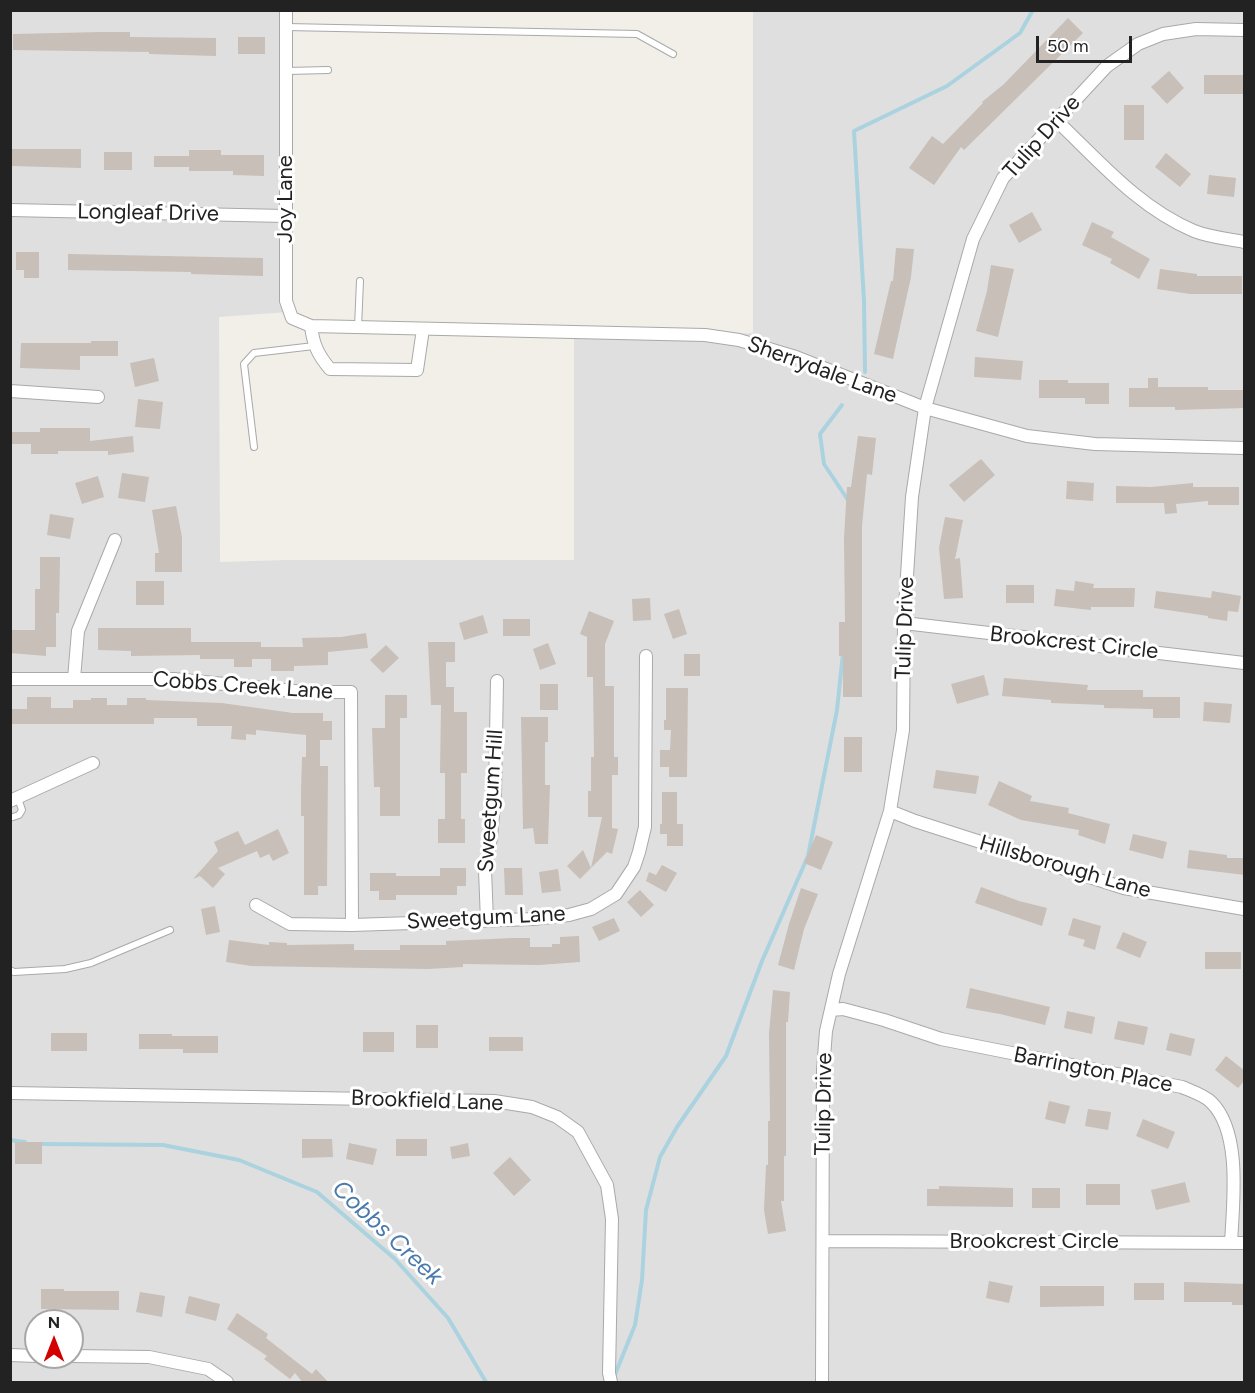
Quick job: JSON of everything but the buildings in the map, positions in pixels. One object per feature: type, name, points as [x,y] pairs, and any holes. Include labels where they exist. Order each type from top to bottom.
[{"type":"street","name":"Joy Lane","points":[[286,10],[286,301],[292,318],[311,326]]},
{"type":"street","name":"Tulip Drive","points":[[822,1383],[826,1031],[839,974],[890,811],[903,730],[904,623],[912,497],[925,408],[973,239],[1003,178],[1107,66],[1138,44],[1163,34],[1196,29],[1245,30]]},
{"type":"street","points":[[1057,121],[1127,189],[1164,215],[1196,232],[1245,242]]},
{"type":"street","name":"Longleaf Drive","points":[[10,210],[285,216]]},
{"type":"street","points":[[358,327],[311,326],[318,355],[330,369],[417,370],[423,329]]},
{"type":"street","name":"Sherrydale Lane","points":[[358,327],[705,335],[739,340],[796,357],[925,408],[1027,436],[1095,444],[1245,448]]},
{"type":"street","points":[[10,391],[98,397]]},
{"type":"street","points":[[74,679],[78,631],[115,540]]},
{"type":"street","name":"Brookcrest Circle","points":[[904,623],[1245,663]]},
{"type":"street","name":"Sweetgum Lane","points":[[256,904],[290,924],[352,925],[533,919],[569,915],[591,909],[616,894],[634,867],[645,827],[646,656]]},
{"type":"street","name":"Cobbs Creek Lane","points":[[10,679],[174,679],[293,691],[351,692],[352,925]]},
{"type":"street","name":"Sweetgum Hill","points":[[487,921],[485,870],[491,838],[495,793],[497,681]]},
{"type":"street","points":[[14,799],[93,763]]},
{"type":"street","name":"Hillsborough Lane","points":[[890,811],[1124,888],[1245,909]]},
{"type":"street","name":"Barrington Place","points":[[831,1010],[843,1009],[941,1039],[1182,1087],[1210,1100],[1224,1119],[1235,1171],[1231,1243]]},
{"type":"street","name":"Brookfield Lane","points":[[10,1093],[494,1101],[532,1107],[557,1117],[578,1132],[607,1185],[612,1219],[609,1373],[611,1383]]},
{"type":"street","name":"Brookcrest Circle","points":[[823,1241],[1245,1243]]},
{"type":"street","points":[[84,1356],[149,1357],[208,1370],[227,1383]]},
{"type":"lane","points":[[286,27],[637,34],[673,54]]},
{"type":"lane","points":[[286,70],[328,70]]},
{"type":"lane","points":[[358,327],[360,281]]},
{"type":"lane","points":[[254,447],[244,364],[254,353],[315,346]]},
{"type":"lane","points":[[10,818],[22,810],[14,799]]},
{"type":"lane","points":[[10,970],[14,972],[54,970],[91,963],[170,930]]},
{"type":"shaded area","points":[[10,11],[291,11],[288,312],[219,317],[220,562],[574,560],[574,339],[753,333],[753,11],[1244,11],[1244,1382],[11,1382]]},
{"type":"waterway","points":[[865,372],[864,301],[854,131],[947,86],[1020,33],[1033,10]]},
{"type":"waterway","points":[[842,405],[820,434],[824,464],[848,500]]},
{"type":"waterway","points":[[614,1377],[635,1325],[642,1280],[646,1210],[660,1157],[677,1127],[726,1056],[762,961],[808,856],[837,710],[843,653]]},
{"type":"waterway","name":"Cobbs Creek","points":[[10,1140],[25,1142]]},
{"type":"waterway","name":"Cobbs Creek","points":[[38,1144],[163,1145],[239,1160],[317,1192],[395,1259],[448,1318],[486,1382]]}]
